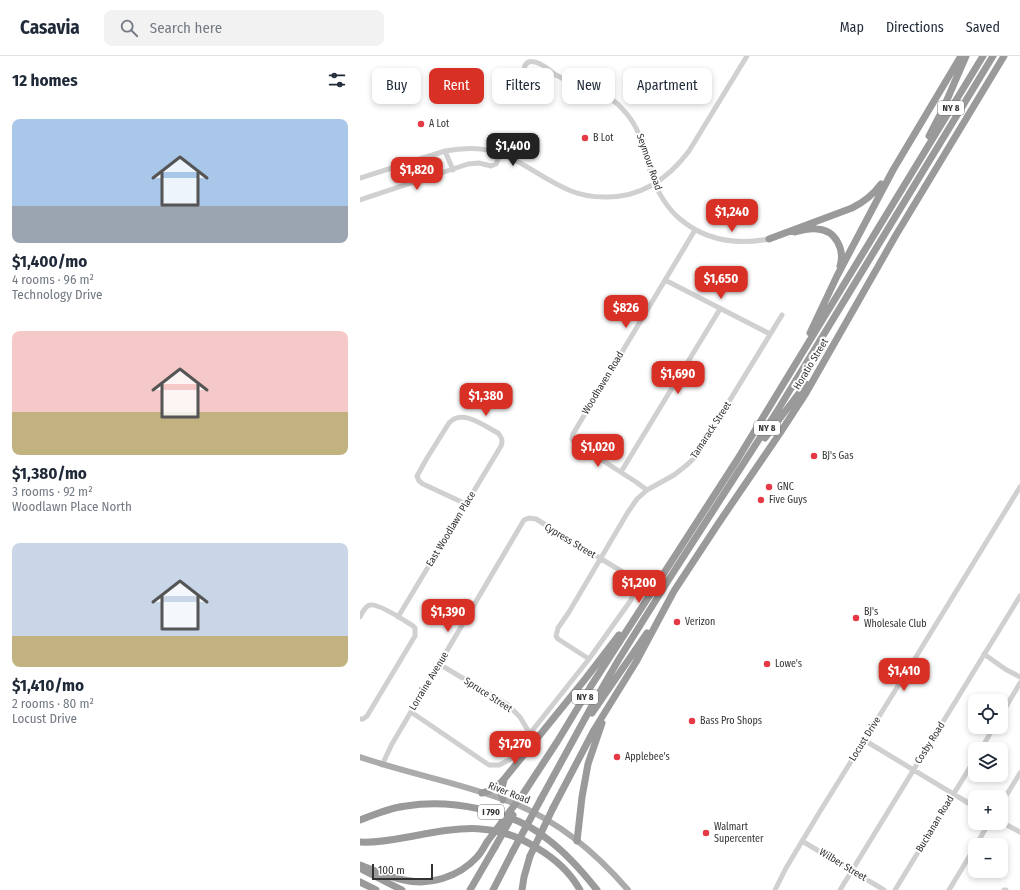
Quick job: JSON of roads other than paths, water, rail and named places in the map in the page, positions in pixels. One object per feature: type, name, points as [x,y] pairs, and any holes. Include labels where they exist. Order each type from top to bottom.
[{"type":"highway","points":[[794,368],[837,276],[893,170],[961,56]]},
{"type":"highway","points":[[919,161],[923,148],[943,109],[966,56]]},
{"type":"highway","name":"NY 8","points":[[470,890],[525,792],[737,460],[983,56]]},
{"type":"highway","name":"NY 8","points":[[493,890],[597,696],[659,594],[754,449],[813,354],[993,56]]},
{"type":"highway","name":"Horatio Street","points":[[610,704],[627,677],[674,591],[780,433],[830,352],[896,235],[1004,56]]},
{"type":"highway","points":[[769,239],[852,208],[874,194],[893,170]]},
{"type":"highway","points":[[769,239],[808,229],[817,229],[828,232],[834,237],[841,249],[842,256],[837,276]]},
{"type":"highway","points":[[754,449],[766,436],[830,352]]},
{"type":"highway","points":[[482,793],[488,792],[505,778],[590,674],[645,603]]},
{"type":"highway","points":[[577,733],[620,674],[653,622],[664,609]]},
{"type":"highway","points":[[522,890],[530,856],[553,808],[594,730],[610,704]]},
{"type":"highway","points":[[577,841],[582,797],[588,764],[610,704]]},
{"type":"highway","points":[[503,800],[501,792],[505,778]]},
{"type":"highway","points":[[360,865],[402,880],[420,882],[444,878],[460,871],[478,856],[525,792]]},
{"type":"highway","name":"I 790","points":[[360,820],[394,808],[416,804],[439,804],[468,807],[501,815],[529,827],[545,837],[579,868],[597,890]]},
{"type":"highway","points":[[360,842],[390,840],[452,829],[466,828],[496,830],[526,841],[547,854],[572,878],[580,890]]},
{"type":"highway","points":[[545,837],[574,858],[587,870],[602,890]]},
{"type":"highway","points":[[360,868],[402,890]]},
{"type":"highway","points":[[360,882],[376,890]]},
{"type":"main road","name":"River Road","points":[[360,757],[382,765],[482,793],[503,800],[534,814],[577,841],[604,864],[628,890]]},
{"type":"street","points":[[360,178],[445,151],[459,148],[471,148],[501,153],[572,191],[598,197],[624,196],[655,185],[670,174],[680,163],[689,151],[747,56]]},
{"type":"street","name":"Seymour Road","points":[[555,75],[529,78],[524,74],[524,67],[526,62],[530,60],[536,61],[555,75],[602,93],[615,102],[625,112],[640,134],[655,185],[664,201],[679,218],[695,230],[709,236],[728,241],[756,241],[769,239]]},
{"type":"street","points":[[445,151],[453,170]]},
{"type":"street","points":[[360,200],[468,164],[479,163],[491,166],[496,164],[501,153]]},
{"type":"street","name":"Woodhaven Road","points":[[621,472],[574,442],[572,440],[573,434],[695,230]]},
{"type":"street","points":[[665,280],[770,334]]},
{"type":"street","points":[[647,490],[621,472],[720,309]]},
{"type":"street","name":"Tamarack Street","points":[[589,659],[558,639],[556,632],[637,499],[647,490],[674,475],[695,457],[782,315]]},
{"type":"street","name":"East Woodlawn Place","points":[[398,617],[501,446],[502,440],[498,433],[466,417],[457,417],[449,423],[417,476],[422,483],[466,504]]},
{"type":"street","name":"Locust Drive","points":[[775,890],[802,841],[1020,487]]},
{"type":"street","name":"Cypress Street","points":[[411,712],[490,765],[499,765],[509,760],[589,659],[632,600],[635,588],[634,583],[626,574],[536,519],[529,518]]},
{"type":"street","name":"Lorraine Avenue","points":[[382,765],[392,744],[524,520],[529,518]]},
{"type":"street","name":"Cosby Road","points":[[840,890],[1020,596]]},
{"type":"street","points":[[360,617],[366,607],[372,604],[398,617],[415,628],[415,636],[366,716],[363,719],[360,719]]},
{"type":"street","points":[[984,654],[1004,669],[1020,677]]},
{"type":"street","name":"Spruce Street","points":[[439,664],[508,706],[520,717],[530,734]]},
{"type":"street","points":[[1008,703],[1020,683]]},
{"type":"street","points":[[864,740],[968,803]]},
{"type":"street","name":"Buchanan Road","points":[[895,890],[968,770]]},
{"type":"street","points":[[1008,793],[1020,773]]},
{"type":"street","points":[[1008,826],[1020,832]]},
{"type":"street","name":"Wilber Street","points":[[802,841],[884,890]]},
{"type":"street","points":[[949,890],[968,859]]},
{"type":"place","name":"A Lot","points":[[421,124]]},
{"type":"place","name":"B Lot","points":[[585,138]]},
{"type":"place","name":"BJ's Gas","points":[[814,456]]},
{"type":"place","name":"GNC","points":[[769,487]]},
{"type":"place","name":"Five Guys","points":[[761,500]]},
{"type":"place","name":"BJ's Wholesale Club","points":[[856,618]]},
{"type":"place","name":"Verizon","points":[[677,622]]},
{"type":"place","name":"Lowe's","points":[[767,664]]},
{"type":"place","name":"Bass Pro Shops","points":[[692,721]]},
{"type":"place","name":"Applebee's","points":[[617,757]]},
{"type":"place","name":"Walmart Supercenter","points":[[706,833]]}]
